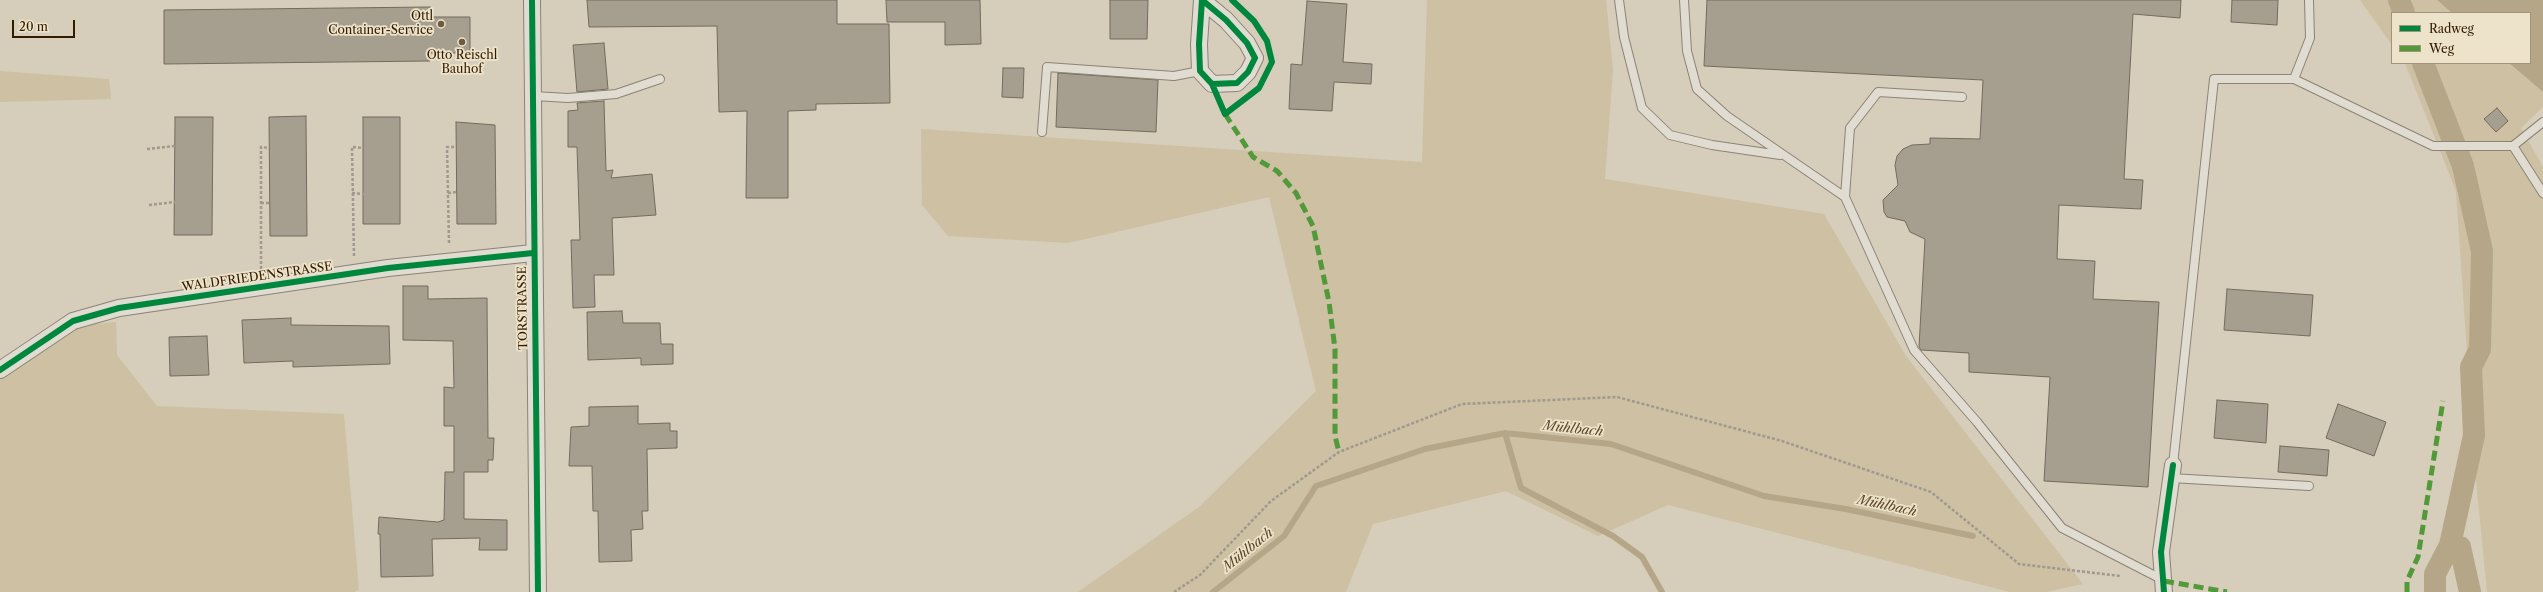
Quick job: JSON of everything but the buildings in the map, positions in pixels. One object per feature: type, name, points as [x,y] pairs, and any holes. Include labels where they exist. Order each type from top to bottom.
[{"type":"street","name":"TORSTRASSE","points":[[532,0],[534,96],[533,253],[538,592]]},
{"type":"street","points":[[1202,0],[1226,20],[1247,43],[1255,58],[1248,72],[1236,83],[1212,84],[1200,71],[1198,44],[1202,0]]},
{"type":"street","name":"WALDFRIEDENSTRASSE","points":[[0,370],[73,321],[119,308],[355,274],[533,253]]},
{"type":"street","points":[[2164,586],[2161,552],[2172,471]]},
{"type":"lane","points":[[1619,0],[1624,37],[1642,108],[1670,135],[1712,145],[1783,156]]},
{"type":"lane","points":[[1684,0],[1687,51],[1698,89],[1727,116],[1783,156],[1845,197]]},
{"type":"lane","points":[[2294,79],[2310,38],[2309,0]]},
{"type":"lane","points":[[1042,132],[1047,67],[1174,76],[1200,71]]},
{"type":"lane","points":[[534,96],[568,98],[616,94],[660,79]]},
{"type":"lane","points":[[2309,486],[2172,471],[2214,79],[2294,79],[2434,146],[2513,146],[2543,122]]},
{"type":"lane","points":[[1962,97],[1878,92],[1850,128],[1845,197],[1914,350],[1977,422],[2062,528],[2164,586]]},
{"type":"lane","points":[[2513,146],[2543,193]]},
{"type":"path","points":[[147,149],[175,146]]},
{"type":"path","points":[[262,287],[260,147],[269,148]]},
{"type":"path","points":[[355,274],[352,147],[363,148]]},
{"type":"path","points":[[450,262],[447,147],[456,147]]},
{"type":"path","points":[[448,193],[456,192]]},
{"type":"path","points":[[352,193],[364,194]]},
{"type":"path","points":[[149,205],[174,202]]},
{"type":"path","points":[[262,203],[269,203]]},
{"type":"path","points":[[1174,592],[1200,575],[1271,501],[1339,452],[1462,404],[1617,396],[1782,441],[1931,492],[2019,564],[2126,576]]},
{"type":"shaded area","points":[[1427,0],[1606,0],[1613,70],[1605,179],[1824,214],[1906,356],[2083,584],[2046,592],[2010,592],[1668,505],[1598,536],[1506,491],[1373,524],[1346,592],[1078,592],[1199,507],[1316,391],[1269,197],[1068,243],[948,236],[922,205],[921,129],[1422,162]]},
{"type":"shaded area","points":[[2360,0],[2437,0],[2451,12],[2391,12],[2391,44]]},
{"type":"shaded area","points":[[2437,0],[2543,0],[2543,92],[2510,64],[2531,64],[2531,12],[2451,12]]},
{"type":"shaded area","points":[[2405,64],[2510,64],[2543,92],[2543,107],[2521,128],[2543,167],[2543,592],[2487,592],[2475,470],[2456,191]]},
{"type":"shaded area","points":[[0,71],[109,79],[111,99],[0,102]]},
{"type":"shaded area","points":[[116,322],[117,355],[157,406],[344,414],[359,590],[354,592],[0,592],[0,378],[76,326]]},
{"type":"waterway","points":[[2399,0],[2404,12]]},
{"type":"waterway","points":[[2423,64],[2463,166],[2482,251],[2480,349],[2471,367],[2474,435],[2450,545],[2460,547],[2470,592]]},
{"type":"waterway","points":[[1505,433],[1521,488],[1613,536],[1642,557],[1662,592]]},
{"type":"waterway","name":"Mühlbach","points":[[1213,592],[1284,536],[1316,486],[1425,449],[1505,433],[1611,444],[1764,496],[1846,509],[1973,536]]},
{"type":"waterway","points":[[2435,592],[2435,574],[2450,545]]},
{"type":"marked path","points":[[1225,114],[1253,157],[1277,171],[1296,193],[1313,226],[1329,302],[1335,349],[1335,436],[1339,452]]},
{"type":"marked path","points":[[2407,592],[2407,581],[2418,557],[2443,401]]},
{"type":"marked path","points":[[2164,581],[2227,592]]},
{"type":"cycle path","points":[[532,0],[538,592]]},
{"type":"cycle path","points":[[1202,0],[1226,20],[1247,43],[1255,58],[1248,72],[1237,83],[1212,84],[1200,71],[1199,44],[1202,0]]},
{"type":"cycle path","points":[[1212,84],[1225,114],[1259,88],[1272,62],[1267,41],[1254,21],[1232,0]]},
{"type":"cycle path","points":[[0,370],[73,321],[119,308],[388,268],[533,253]]},
{"type":"cycle path","points":[[2164,592],[2161,552],[2173,465]]},
{"type":"place","name":"Ottl Container-Service","points":[[441,24]]},
{"type":"place","name":"Otto Reischl Bauhof","points":[[462,42]]}]
